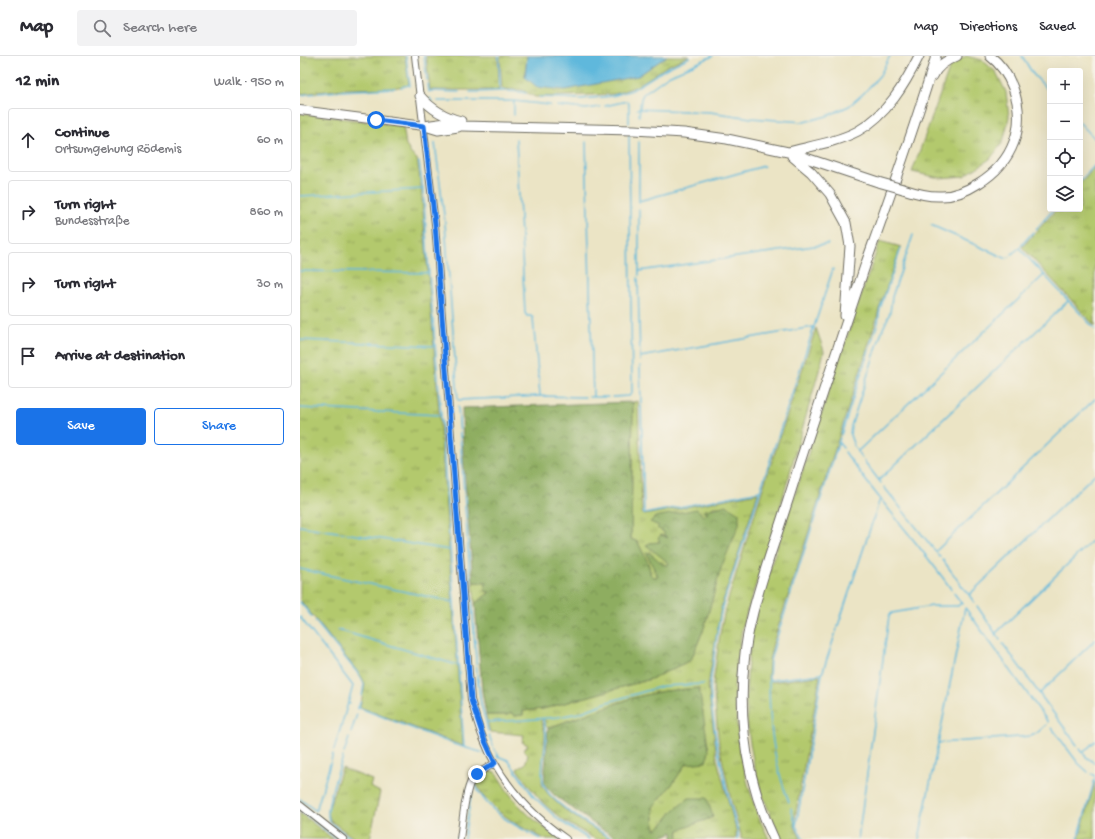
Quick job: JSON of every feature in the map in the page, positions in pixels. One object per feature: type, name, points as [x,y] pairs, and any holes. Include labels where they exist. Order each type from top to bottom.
[{"type":"highway","points":[[788,152],[840,138],[866,126],[897,94],[906,81],[919,56]]},
{"type":"highway","points":[[774,839],[767,825],[758,799],[751,774],[745,741],[742,692],[747,639],[761,583],[844,328],[923,99],[936,56]]},
{"type":"highway","points":[[923,99],[935,70],[957,56]]},
{"type":"highway","points":[[424,126],[434,130],[462,126],[486,126],[656,131],[727,139],[788,152],[902,189],[923,194],[943,196],[960,193],[970,189],[990,176],[1005,160],[1014,144],[1017,132],[1018,106],[1015,95],[1006,73],[999,63],[990,56]]},
{"type":"highway","points":[[420,96],[427,104],[443,115],[456,120],[486,126]]},
{"type":"highway","points":[[788,152],[811,172],[830,194],[846,223],[850,246],[844,328]]},
{"type":"main road","points":[[300,110],[424,126]]},
{"type":"street","points":[[415,56],[435,224],[471,700],[484,739],[495,763],[513,790],[527,808],[547,826],[566,839]]},
{"type":"street","points":[[460,839],[470,781],[477,774],[495,763]]},
{"type":"street","points":[[300,805],[343,839]]},
{"type":"green space","points":[[300,56],[405,56],[409,85],[393,88],[343,89],[300,94]]},
{"type":"green space","points":[[426,56],[498,56],[499,90],[430,90]]},
{"type":"green space","points":[[500,56],[527,56],[525,77],[638,76],[667,56],[689,56],[667,66],[637,86],[615,94],[535,97],[522,90],[502,89]]},
{"type":"green space","points":[[966,56],[982,60],[996,72],[1006,92],[1009,117],[1003,142],[990,159],[964,176],[940,178],[912,172],[951,64]]},
{"type":"green space","points":[[300,113],[403,126],[406,145],[411,154],[417,159],[421,187],[439,413],[463,746],[360,707],[365,684],[361,676],[300,600]]},
{"type":"green space","points":[[1095,167],[1095,326],[1022,247],[1054,212],[1083,212],[1083,181]]},
{"type":"green space","points":[[880,241],[901,247],[879,309],[773,643],[769,660],[768,679],[771,682],[820,676],[795,818],[795,827],[801,839],[782,839],[760,787],[753,762],[749,735],[746,697],[752,631],[772,561]]},
{"type":"green space","points":[[816,328],[824,351],[822,360],[777,518],[742,628],[734,686],[739,749],[758,816],[769,839],[741,839],[719,745],[713,684],[720,633],[725,609],[762,491]]},
{"type":"green space","points":[[638,401],[642,513],[644,515],[758,493],[721,607],[708,686],[717,759],[736,830],[736,839],[677,839],[679,830],[713,817],[674,810],[663,824],[655,830],[653,807],[673,783],[686,764],[699,688],[664,691],[632,698],[548,728],[544,724],[544,720],[541,720],[545,733],[542,785],[548,794],[564,809],[611,839],[595,839],[564,821],[543,803],[517,769],[525,764],[528,755],[524,750],[528,745],[522,742],[524,735],[490,732],[486,715],[507,715],[512,713],[515,716],[523,715],[523,711],[543,709],[651,679],[691,660],[704,628],[721,568],[726,505],[713,507],[703,516],[700,514],[660,526],[669,538],[655,543],[650,543],[669,563],[667,566],[649,552],[646,553],[658,577],[653,577],[650,574],[647,562],[638,542],[631,539],[633,402]]},
{"type":"green space","points":[[633,402],[631,539],[638,542],[650,570],[650,574],[653,577],[658,577],[646,552],[667,566],[669,563],[646,545],[660,542],[658,538],[661,535],[668,538],[664,535],[664,532],[657,528],[659,526],[650,522],[655,517],[697,509],[703,516],[708,513],[703,512],[705,510],[726,505],[739,513],[739,525],[721,568],[704,628],[691,660],[651,679],[543,709],[523,711],[523,715],[515,716],[511,713],[507,715],[486,715],[482,691],[475,604],[490,592],[485,591],[486,583],[473,582],[463,453],[462,408]]},
{"type":"green space","points":[[473,582],[486,583],[490,592],[475,604]]},
{"type":"green space","points":[[699,688],[709,751],[706,762],[686,764],[673,783],[653,807],[655,830],[663,824],[674,810],[689,798],[707,798],[713,817],[679,830],[677,839],[673,839],[673,832],[659,839],[620,839],[598,827],[554,795],[544,784],[548,728],[632,698],[664,691]]},
{"type":"green space","points":[[342,768],[372,780],[370,787],[380,792],[370,839],[355,839],[331,821],[329,817],[328,810]]},
{"type":"green space","points":[[488,771],[495,772],[510,795],[523,810],[560,839],[545,839],[518,825],[498,811],[483,796],[474,779]]},
{"type":"green space","points":[[1095,782],[1095,839],[1079,839]]},
{"type":"green space","points":[[300,813],[333,839],[300,839]]},
{"type":"water","points":[[527,56],[667,56],[638,76],[565,90],[537,87],[525,77]]},
{"type":"waterway","points":[[406,56],[410,86]]},
{"type":"waterway","points":[[424,56],[427,80]]},
{"type":"waterway","points":[[499,56],[500,91]]},
{"type":"waterway","points":[[639,116],[643,94],[668,76],[713,56]]},
{"type":"waterway","points":[[637,109],[710,112],[751,118],[804,122],[827,116],[849,106],[864,93],[880,75],[890,56]]},
{"type":"waterway","points":[[1022,56],[1033,74],[1047,89]]},
{"type":"waterway","points":[[539,97],[581,99],[612,96],[632,90],[667,68],[690,57]]},
{"type":"waterway","points":[[428,84],[429,92]]},
{"type":"waterway","points":[[401,87],[409,85]]},
{"type":"waterway","points":[[300,95],[395,88]]},
{"type":"waterway","points":[[429,91],[459,92]]},
{"type":"waterway","points":[[470,92],[505,91],[526,93]]},
{"type":"waterway","points":[[438,101],[514,101],[550,105]]},
{"type":"waterway","points":[[514,101],[514,115]]},
{"type":"waterway","points":[[605,106],[627,101],[629,104],[629,123]]},
{"type":"waterway","points":[[557,106],[586,109],[600,107]]},
{"type":"waterway","points":[[1083,126],[1095,139]]},
{"type":"waterway","points":[[612,397],[629,396],[632,393],[629,133]]},
{"type":"waterway","points":[[516,139],[525,313],[527,316],[531,316],[533,318],[540,396]]},
{"type":"waterway","points":[[586,142],[593,397]]},
{"type":"waterway","points":[[639,142],[639,202]]},
{"type":"waterway","points":[[435,143],[445,223],[458,400],[540,396],[585,397]]},
{"type":"waterway","points":[[419,162],[423,189]]},
{"type":"waterway","points":[[1083,178],[1095,165]]},
{"type":"waterway","points":[[639,201],[764,166]]},
{"type":"waterway","points":[[300,196],[423,189],[429,273],[300,271]]},
{"type":"waterway","points":[[639,209],[639,275]]},
{"type":"waterway","points":[[1036,229],[1051,212]]},
{"type":"waterway","points":[[931,225],[1005,258],[1010,257]]},
{"type":"waterway","points":[[1033,232],[1019,248],[1095,329]]},
{"type":"waterway","points":[[854,446],[850,435],[851,426],[882,331],[890,313],[892,297],[913,235]]},
{"type":"waterway","points":[[639,271],[828,244]]},
{"type":"waterway","points":[[841,435],[878,322],[880,309],[901,248]]},
{"type":"waterway","points":[[1012,254],[1018,249]]},
{"type":"waterway","points":[[738,839],[738,832],[717,746],[711,703],[710,684],[718,628],[722,607],[833,269]]},
{"type":"waterway","points":[[429,273],[441,415],[464,747]]},
{"type":"waterway","points":[[857,452],[1044,275]]},
{"type":"waterway","points":[[638,278],[640,361]]},
{"type":"waterway","points":[[879,480],[1068,301]]},
{"type":"waterway","points":[[640,357],[813,327]]},
{"type":"waterway","points":[[300,340],[434,346]]},
{"type":"waterway","points":[[640,366],[644,514],[760,491]]},
{"type":"waterway","points":[[589,397],[608,397]]},
{"type":"waterway","points":[[936,551],[1095,399]]},
{"type":"waterway","points":[[458,407],[477,674],[481,704],[486,722]]},
{"type":"waterway","points":[[300,408],[440,415]]},
{"type":"waterway","points":[[822,674],[769,679],[770,661],[775,643],[840,438]]},
{"type":"waterway","points":[[839,443],[843,448]]},
{"type":"waterway","points":[[855,448],[862,458]]},
{"type":"waterway","points":[[845,452],[951,589]]},
{"type":"waterway","points":[[864,461],[881,483]]},
{"type":"waterway","points":[[974,602],[969,595],[1095,474]]},
{"type":"waterway","points":[[884,487],[940,557]]},
{"type":"waterway","points":[[803,839],[796,826],[822,674],[880,499]]},
{"type":"waterway","points":[[300,526],[450,550]]},
{"type":"waterway","points":[[995,634],[1095,538]]},
{"type":"waterway","points":[[943,560],[967,593],[970,594]]},
{"type":"waterway","points":[[300,569],[453,602]]},
{"type":"waterway","points":[[954,593],[962,604]]},
{"type":"waterway","points":[[300,602],[312,617]]},
{"type":"waterway","points":[[858,839],[889,616],[892,613],[932,606],[958,606],[961,603]]},
{"type":"waterway","points":[[977,606],[1000,640]]},
{"type":"waterway","points":[[919,839],[965,608]]},
{"type":"waterway","points":[[966,609],[1048,722]]},
{"type":"waterway","points":[[300,617],[353,686],[348,703],[350,704]]},
{"type":"waterway","points":[[315,621],[360,676],[364,684],[362,696]]},
{"type":"waterway","points":[[338,630],[457,665]]},
{"type":"waterway","points":[[1039,694],[1095,640]]},
{"type":"waterway","points":[[1003,644],[1077,745]]},
{"type":"waterway","points":[[769,679],[773,742],[779,772],[789,802]]},
{"type":"waterway","points":[[488,731],[486,722],[558,717],[579,713],[608,702],[663,686],[704,684]]},
{"type":"waterway","points":[[358,709],[360,702]]},
{"type":"waterway","points":[[334,750],[348,703]]},
{"type":"waterway","points":[[357,707],[456,745],[484,753]]},
{"type":"waterway","points":[[351,733],[357,714]]},
{"type":"waterway","points":[[543,719],[546,734],[542,776],[546,789],[562,806],[595,829],[613,839]]},
{"type":"waterway","points":[[938,743],[1031,736],[1046,725]]},
{"type":"waterway","points":[[1052,728],[1078,763],[1088,772]]},
{"type":"waterway","points":[[489,735],[494,749],[499,756]]},
{"type":"waterway","points":[[344,753],[349,738]]},
{"type":"waterway","points":[[1083,753],[1095,741]]},
{"type":"waterway","points":[[1080,749],[1086,757],[1095,763]]},
{"type":"waterway","points":[[300,799],[316,811],[333,754]]},
{"type":"waterway","points":[[497,756],[508,760],[534,797],[560,821],[589,839]]},
{"type":"waterway","points":[[343,757],[332,790],[328,817],[332,824],[352,839]]},
{"type":"waterway","points":[[1078,839],[1095,778]]},
{"type":"waterway","points":[[474,783],[486,802],[502,817],[541,839]]},
{"type":"waterway","points":[[464,839],[474,783]]},
{"type":"waterway","points":[[791,808],[796,826]]},
{"type":"waterway","points":[[300,810],[337,839]]},
{"type":"route","points":[[376,120],[424,126],[435,224],[471,700],[484,739],[495,763],[477,774]]}]
